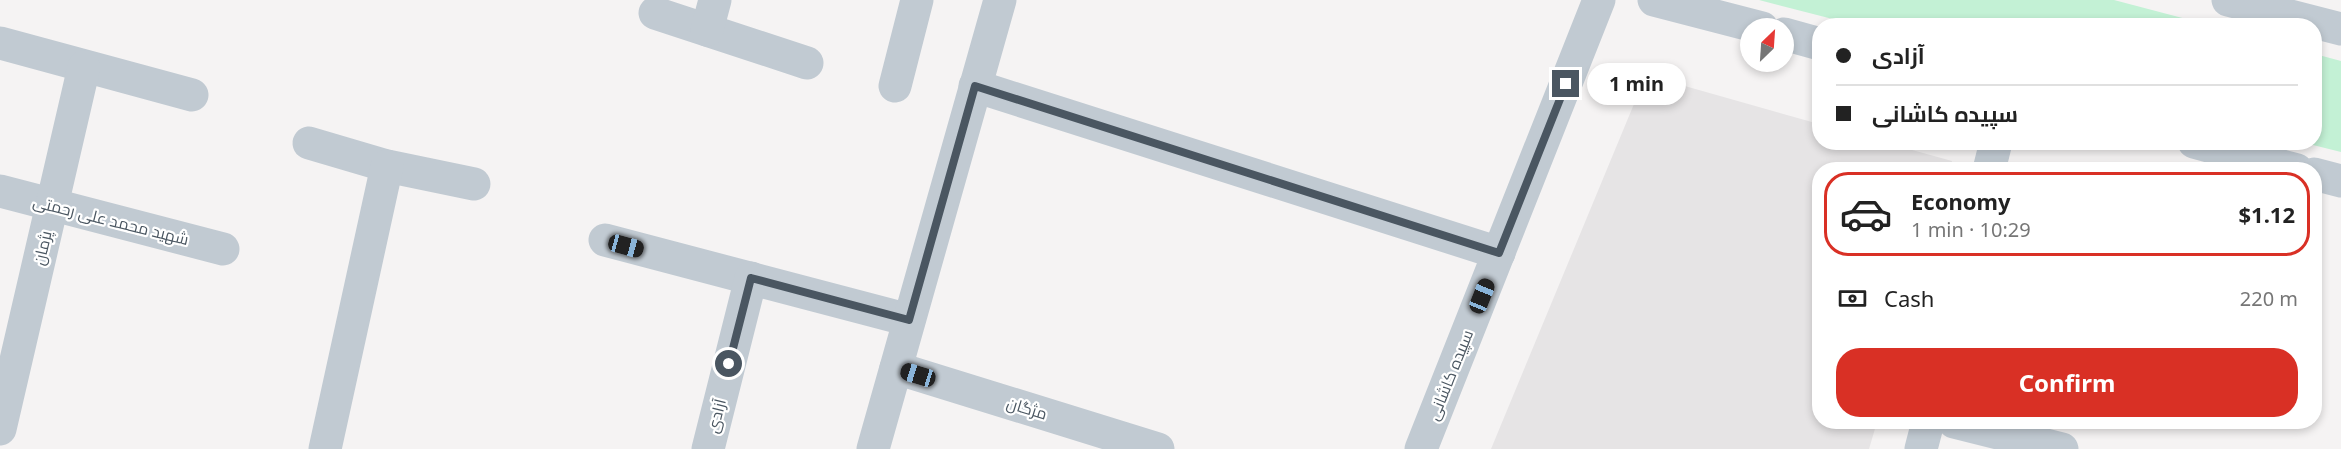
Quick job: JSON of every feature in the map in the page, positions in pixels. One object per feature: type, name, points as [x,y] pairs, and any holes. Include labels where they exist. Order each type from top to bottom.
[{"type":"street","points":[[895,86],[917,0]]},
{"type":"street","points":[[873,449],[1000,0]]},
{"type":"street","name":"سپیده کاشانی","points":[[1421,449],[1599,0]]},
{"type":"street","points":[[1654,0],[1740,22]]},
{"type":"street","points":[[2228,0],[2298,18]]},
{"type":"street","points":[[655,13],[711,15],[807,63]]},
{"type":"street","points":[[2322,24],[2341,29]]},
{"type":"street","points":[[1794,37],[1812,42]]},
{"type":"street","points":[[0,44],[192,95]]},
{"type":"street","name":"پژمان","points":[[0,429],[84,67]]},
{"type":"street","points":[[975,86],[1499,253]]},
{"type":"street","points":[[309,143],[387,166],[474,184]]},
{"type":"street","points":[[2223,150],[2268,162]]},
{"type":"street","points":[[325,449],[387,166]]},
{"type":"street","points":[[2322,176],[2341,181]]},
{"type":"street","name":"شهید محمد علی رحمتی","points":[[0,191],[223,249]]},
{"type":"street","points":[[605,240],[909,320]]},
{"type":"street","name":"آزادی","points":[[708,449],[751,278]]},
{"type":"street","name":"مژگان","points":[[896,368],[1158,449]]},
{"type":"street","points":[[1921,449],[1926,429]]},
{"type":"street","points":[[1982,429],[2062,449]]},
{"type":"shaded area","points":[[1646,75],[1812,122],[1812,150],[1912,150],[1952,161],[1812,162],[1812,429],[1875,429],[1869,449],[1491,449]]},
{"type":"green space","points":[[1759,0],[2114,0],[2182,18],[1829,18]]},
{"type":"green space","points":[[2322,56],[2341,61],[2341,152],[2322,147]]},
{"type":"route","points":[[729,364],[751,278],[909,320],[975,86],[1499,253],[1566,84]]}]
